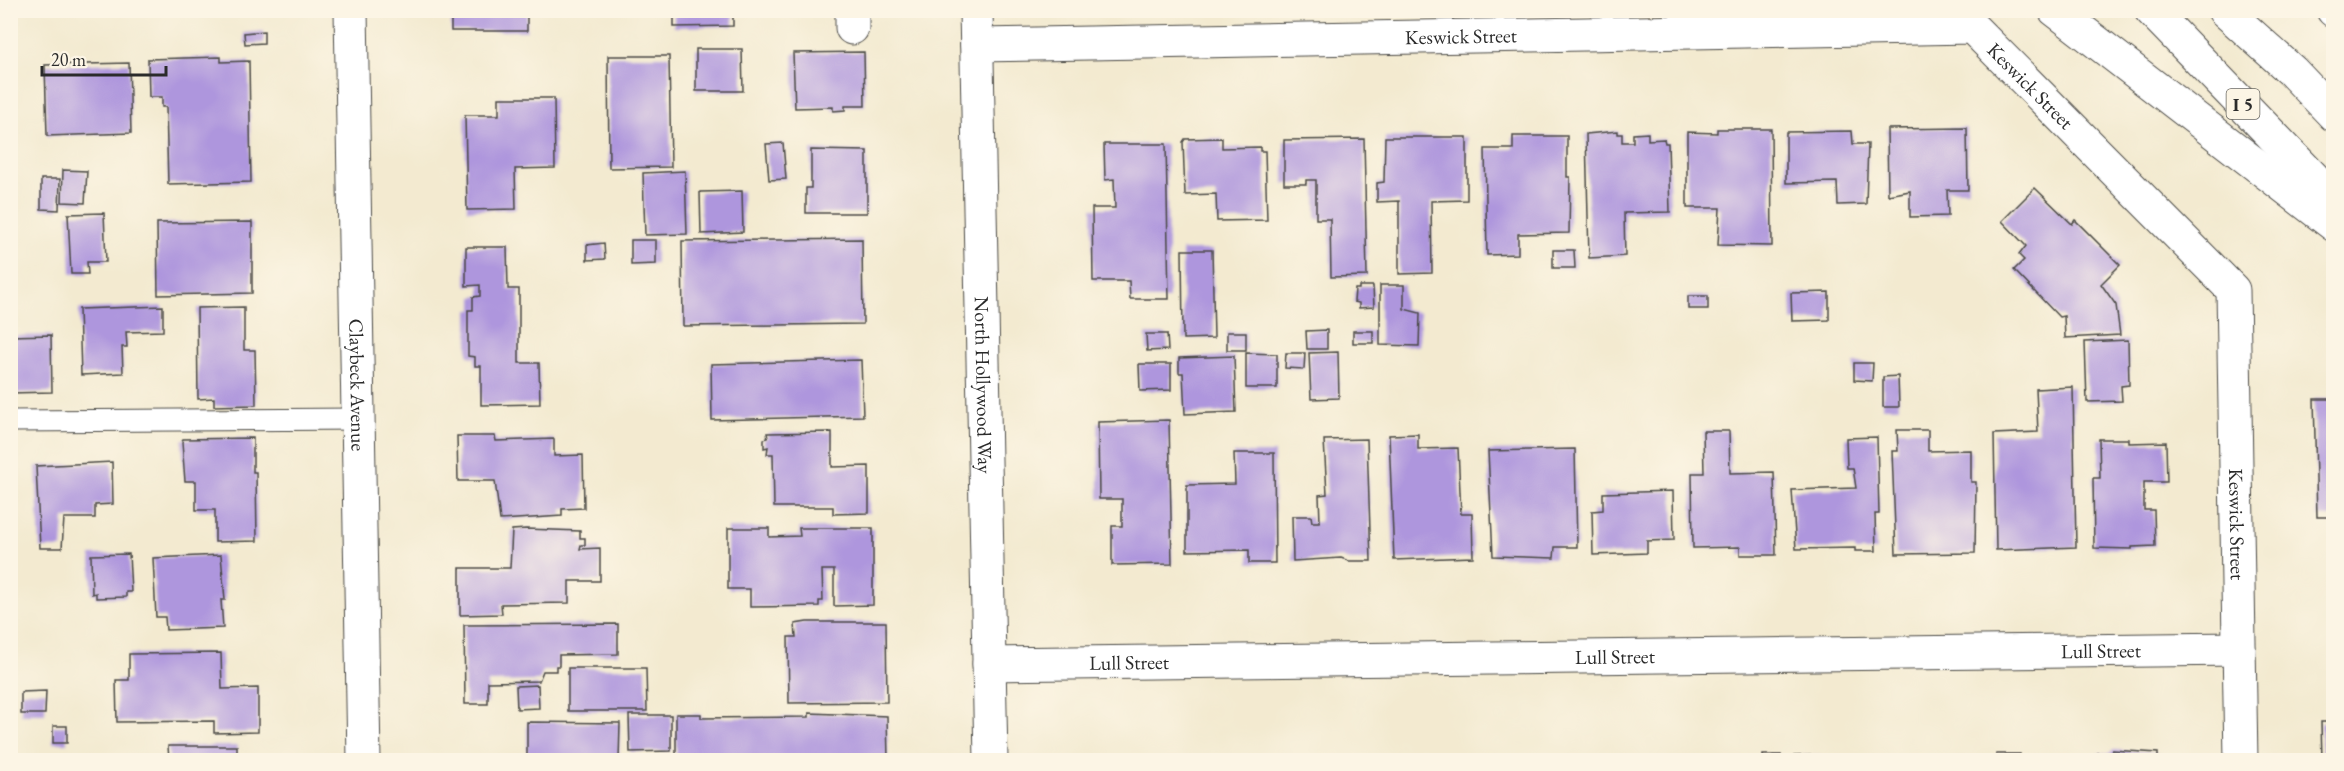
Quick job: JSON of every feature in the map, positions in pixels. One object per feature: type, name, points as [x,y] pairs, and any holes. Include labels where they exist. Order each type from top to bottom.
[{"type":"main road","name":"Claybeck Avenue","points":[[351,10],[364,760]]},
{"type":"main road","name":"North Hollywood Way","points":[[976,10],[991,760]]},
{"type":"main road","points":[[2055,10],[2334,225]]},
{"type":"main road","name":"I 5","points":[[2151,10],[2334,199]]},
{"type":"main road","points":[[2224,10],[2292,71],[2334,115]]},
{"type":"main road","name":"Keswick Street","points":[[977,45],[1972,27],[2233,290],[2241,760]]},
{"type":"main road","name":"Lull Street","points":[[989,664],[2239,650]]},
{"type":"lane","points":[[10,421],[358,419]]},
{"type":"building","points":[[171,10],[193,10],[193,13],[171,13]]},
{"type":"building","points":[[442,10],[527,10],[527,31],[451,31],[451,13]]},
{"type":"building","points":[[674,10],[733,10],[733,26],[674,27]]},
{"type":"building","points":[[264,31],[264,43],[245,44],[244,33]]},
{"type":"building","points":[[696,49],[742,49],[743,91],[696,91]]},
{"type":"building","points":[[864,52],[865,106],[845,106],[845,110],[833,111],[833,107],[795,108],[793,53]]},
{"type":"building","points":[[608,56],[669,56],[671,167],[609,168]]},
{"type":"building","points":[[221,57],[221,62],[249,61],[251,182],[168,184],[166,107],[162,107],[162,97],[149,97],[148,59]]},
{"type":"building","points":[[129,63],[131,133],[47,136],[45,65]]},
{"type":"building","points":[[10,95],[12,95],[15,173],[10,173]]},
{"type":"building","points":[[499,98],[554,98],[555,168],[515,169],[516,209],[467,210],[465,115],[499,115]]},
{"type":"building","points":[[1967,128],[1968,190],[1947,190],[1948,216],[1910,217],[1910,191],[1888,195],[1887,129]]},
{"type":"building","points":[[1717,129],[1771,129],[1772,246],[1718,245],[1720,208],[1687,208],[1687,132],[1717,133]]},
{"type":"building","points":[[1618,131],[1618,134],[1622,134],[1622,142],[1633,142],[1633,134],[1648,133],[1648,140],[1664,139],[1665,143],[1668,143],[1670,212],[1624,213],[1625,256],[1589,258],[1586,134]]},
{"type":"building","points":[[1852,131],[1853,144],[1868,144],[1866,204],[1838,205],[1837,182],[1786,183],[1786,132]]},
{"type":"building","points":[[1513,136],[1567,136],[1567,177],[1570,177],[1569,233],[1518,234],[1518,254],[1487,255],[1485,149],[1513,149]]},
{"type":"building","points":[[1385,137],[1467,137],[1467,200],[1431,201],[1432,273],[1399,274],[1399,201],[1377,202],[1377,183],[1384,182]]},
{"type":"building","points":[[1222,138],[1222,148],[1260,147],[1260,151],[1265,151],[1267,220],[1217,221],[1216,194],[1185,195],[1183,142],[1185,139]]},
{"type":"building","points":[[1364,139],[1367,276],[1331,277],[1330,219],[1316,219],[1316,180],[1306,180],[1306,184],[1284,184],[1284,140]]},
{"type":"building","points":[[783,143],[786,179],[769,180],[766,144]]},
{"type":"building","points":[[1104,144],[1166,144],[1169,299],[1130,299],[1129,281],[1093,281],[1092,208],[1115,208],[1114,179],[1105,180]]},
{"type":"building","points":[[811,150],[867,151],[867,213],[806,213],[806,188],[811,188]]},
{"type":"building","points":[[63,170],[87,171],[85,203],[62,202]]},
{"type":"building","points":[[685,171],[687,234],[645,235],[643,173]]},
{"type":"building","points":[[41,179],[60,179],[59,210],[41,209]]},
{"type":"building","points":[[2035,188],[2072,224],[2075,220],[2120,265],[2101,284],[2116,305],[2120,335],[2065,338],[2064,316],[2059,317],[2014,270],[2024,260],[2019,255],[2026,246],[2002,221]]},
{"type":"building","points":[[742,191],[743,232],[701,234],[700,192]]},
{"type":"building","points":[[104,213],[106,262],[87,262],[88,274],[71,274],[68,214]]},
{"type":"building","points":[[252,222],[252,293],[158,295],[157,223]]},
{"type":"building","points":[[862,239],[863,324],[683,326],[682,241]]},
{"type":"building","points":[[631,240],[656,240],[656,264],[631,265]]},
{"type":"building","points":[[604,243],[605,259],[587,260],[587,245]]},
{"type":"building","points":[[466,247],[507,247],[508,289],[519,289],[519,363],[539,363],[540,404],[481,405],[481,366],[475,366],[475,357],[468,356],[468,310],[473,310],[473,297],[480,296],[480,285],[466,286]]},
{"type":"building","points":[[1182,250],[1212,250],[1214,338],[1183,339]]},
{"type":"building","points":[[1553,250],[1574,250],[1575,268],[1553,268]]},
{"type":"building","points":[[1380,285],[1404,285],[1404,309],[1420,313],[1419,346],[1380,345]]},
{"type":"building","points":[[1359,286],[1373,286],[1374,307],[1359,308],[1359,303],[1354,302],[1355,289],[1359,289]]},
{"type":"building","points":[[1829,292],[1829,320],[1792,321],[1791,293]]},
{"type":"building","points":[[1688,296],[1708,296],[1708,309],[1688,309]]},
{"type":"building","points":[[163,306],[163,331],[126,332],[127,347],[122,347],[123,373],[81,375],[79,309]]},
{"type":"building","points":[[244,307],[244,350],[255,350],[256,405],[214,406],[214,398],[198,399],[197,308]]},
{"type":"building","points":[[1327,330],[1327,349],[1307,349],[1306,331]]},
{"type":"building","points":[[1353,331],[1373,331],[1373,343],[1353,343]]},
{"type":"building","points":[[1227,332],[1246,332],[1246,350],[1227,350]]},
{"type":"building","points":[[1146,334],[1167,334],[1168,350],[1147,351]]},
{"type":"building","points":[[51,335],[52,392],[10,393],[10,336]]},
{"type":"building","points":[[2128,340],[2129,385],[2121,386],[2122,401],[2087,402],[2085,342]]},
{"type":"building","points":[[1338,352],[1339,398],[1311,399],[1309,353]]},
{"type":"building","points":[[1246,353],[1277,354],[1277,388],[1246,388]]},
{"type":"building","points":[[1286,353],[1305,353],[1304,369],[1285,368]]},
{"type":"building","points":[[1234,356],[1236,412],[1185,414],[1183,373],[1179,373],[1179,358]]},
{"type":"building","points":[[861,360],[863,416],[712,420],[711,364]]},
{"type":"building","points":[[1854,363],[1873,363],[1872,381],[1854,380]]},
{"type":"building","points":[[1139,364],[1171,364],[1171,390],[1140,391]]},
{"type":"building","points":[[1898,376],[1899,407],[1883,407],[1883,377]]},
{"type":"building","points":[[2073,387],[2076,547],[1996,550],[1994,434],[2038,432],[2036,389]]},
{"type":"building","points":[[2314,399],[2334,399],[2334,517],[2317,517]]},
{"type":"building","points":[[1169,420],[1172,564],[1112,565],[1112,526],[1122,526],[1122,499],[1099,499],[1098,422]]},
{"type":"building","points":[[1897,430],[1928,430],[1928,451],[1971,450],[1971,482],[1976,482],[1975,553],[1896,554],[1892,451],[1898,451]]},
{"type":"building","points":[[1703,431],[1729,431],[1730,473],[1774,472],[1776,555],[1740,555],[1740,547],[1693,548],[1692,473],[1704,473]]},
{"type":"building","points":[[832,432],[832,467],[869,466],[869,513],[833,514],[833,507],[774,507],[773,454],[767,454],[768,447],[764,448],[764,439],[768,438],[767,433]]},
{"type":"building","points":[[1418,434],[1418,449],[1458,448],[1461,514],[1472,514],[1473,557],[1394,560],[1389,435]]},
{"type":"building","points":[[457,436],[495,436],[496,441],[554,439],[554,456],[583,455],[584,508],[562,509],[562,516],[500,520],[495,481],[458,481]]},
{"type":"building","points":[[1877,437],[1879,514],[1875,514],[1876,551],[1855,551],[1855,548],[1796,549],[1792,490],[1856,488],[1853,468],[1847,468],[1846,438]]},
{"type":"building","points":[[253,438],[257,541],[215,542],[215,510],[196,510],[196,481],[185,481],[183,439]]},
{"type":"building","points":[[1367,439],[1371,561],[1349,561],[1341,558],[1293,561],[1292,516],[1311,516],[1312,522],[1320,522],[1319,495],[1327,494],[1324,440]]},
{"type":"building","points":[[2099,439],[2129,439],[2129,443],[2166,442],[2167,482],[2144,482],[2144,510],[2154,510],[2155,546],[2132,547],[2132,549],[2094,548],[2093,478],[2100,478]]},
{"type":"building","points":[[1575,449],[1577,547],[1555,547],[1554,558],[1493,556],[1488,451]]},
{"type":"building","points":[[1234,453],[1274,453],[1275,563],[1249,563],[1249,550],[1187,551],[1187,485],[1235,484]]},
{"type":"building","points":[[112,462],[113,504],[95,505],[95,518],[64,518],[62,548],[40,548],[36,466]]},
{"type":"building","points":[[1673,491],[1674,540],[1647,541],[1647,553],[1593,555],[1592,511],[1603,510],[1603,493]]},
{"type":"building","points":[[728,528],[769,528],[769,537],[800,536],[799,528],[873,528],[873,605],[834,606],[834,570],[822,570],[823,601],[819,601],[819,606],[750,607],[750,589],[728,589]]},
{"type":"building","points":[[512,530],[580,531],[580,538],[585,538],[585,545],[581,545],[580,549],[600,548],[600,581],[569,581],[569,603],[501,604],[502,614],[460,615],[460,568],[510,568]]},
{"type":"building","points":[[129,554],[131,592],[126,592],[126,597],[96,598],[96,593],[92,594],[91,555]]},
{"type":"building","points":[[221,555],[225,600],[221,600],[223,628],[166,630],[165,617],[156,617],[153,558]]},
{"type":"building","points":[[886,622],[887,702],[789,703],[788,637],[796,637],[795,624]]},
{"type":"building","points":[[618,624],[618,654],[559,655],[559,666],[556,666],[556,671],[543,671],[539,681],[488,682],[488,704],[465,704],[464,625]]},
{"type":"building","points":[[221,653],[222,689],[258,688],[258,732],[214,733],[214,721],[117,722],[116,680],[129,680],[129,654]]},
{"type":"building","points":[[568,668],[646,668],[647,711],[568,711]]},
{"type":"building","points":[[538,685],[539,708],[517,709],[516,686]]},
{"type":"building","points":[[46,691],[45,714],[21,714],[21,692]]},
{"type":"building","points":[[809,713],[887,716],[888,760],[676,760],[676,714],[701,714],[701,718],[809,717]]},
{"type":"building","points":[[629,715],[671,715],[671,751],[630,752]]},
{"type":"building","points":[[527,722],[620,723],[619,760],[527,760]]},
{"type":"building","points":[[2321,722],[2334,722],[2334,760],[2322,760]]},
{"type":"building","points":[[53,726],[67,726],[67,743],[53,743]]},
{"type":"building","points":[[168,746],[237,746],[237,760],[169,760]]},
{"type":"building","points":[[2112,750],[2158,753],[2158,760],[2098,760],[2098,753],[2111,753]]},
{"type":"building","points":[[1996,754],[2020,754],[2020,760],[1996,760]]},
{"type":"building","points":[[1763,755],[1781,755],[1781,760],[1763,760]]},
{"type":"building","points":[[1821,755],[1821,760],[1794,760],[1794,756]]},
{"type":"building","points":[[1919,756],[1919,760],[1897,760],[1897,757]]},
{"type":"building","points":[[1978,758],[1978,760],[1948,760],[1948,759]]}]
